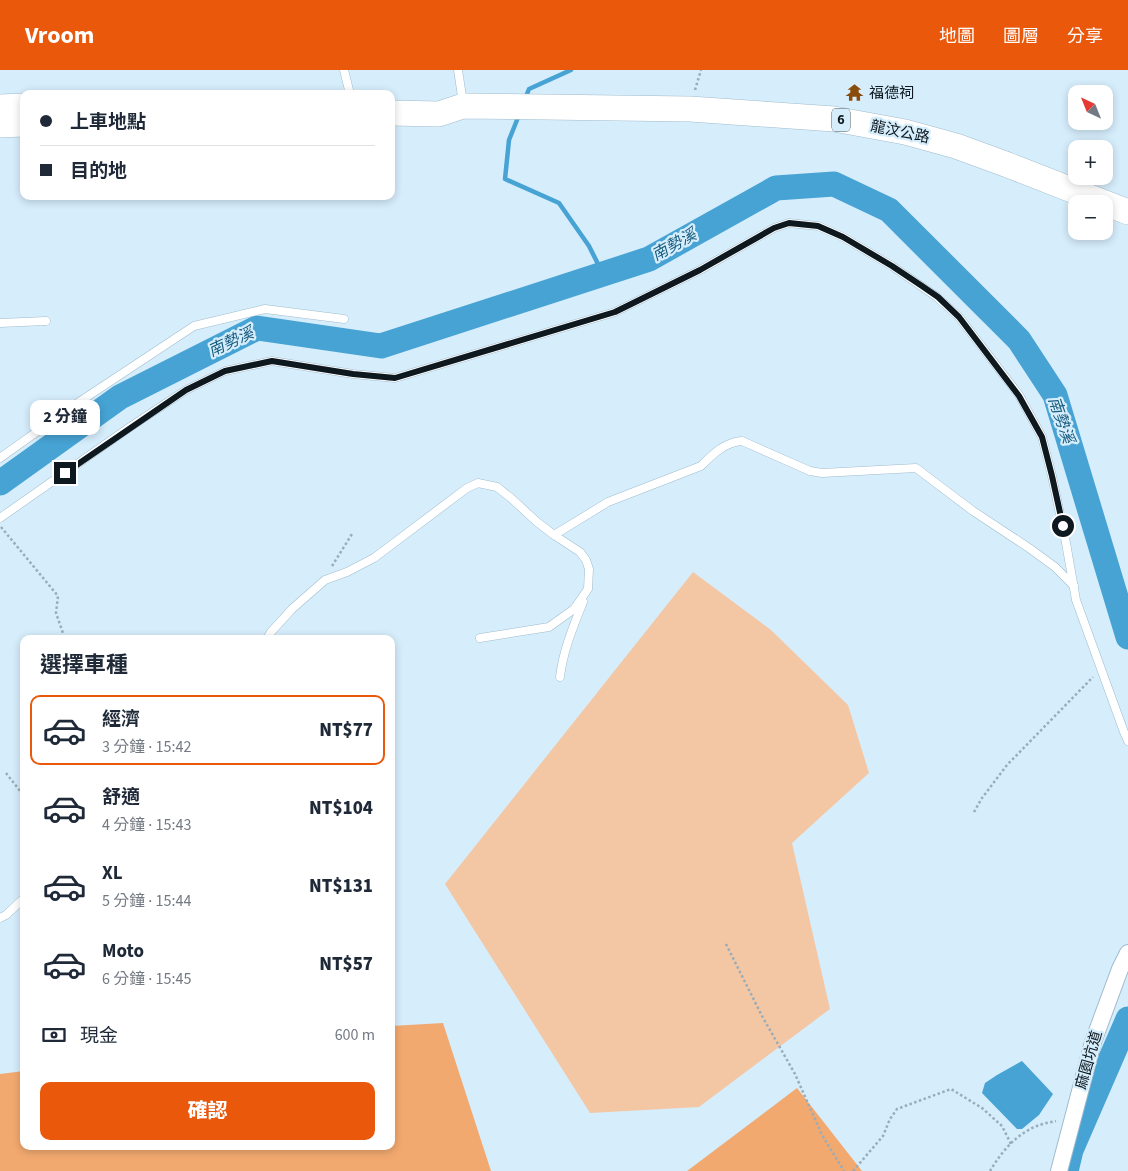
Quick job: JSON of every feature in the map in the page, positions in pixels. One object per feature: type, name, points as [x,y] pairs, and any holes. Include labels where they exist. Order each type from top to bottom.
[{"type":"main road","name":"6","points":[[395,96],[442,98],[463,106]]},
{"type":"main road","points":[[0,107],[20,106]]},
{"type":"main road","name":"6","points":[[395,113],[439,114],[463,106]]},
{"type":"main road","name":"龍汶公路","points":[[463,106],[690,109],[842,120],[905,132],[956,146],[1128,212]]},
{"type":"main road","points":[[0,125],[20,124]]},
{"type":"street","name":"麻園坑道","points":[[1059,1171],[1093,1042],[1120,969],[1128,953]]},
{"type":"lane","points":[[344,70],[349,90]]},
{"type":"lane","points":[[458,70],[463,106]]},
{"type":"lane","points":[[0,518],[186,390],[225,371],[272,361],[353,374],[395,378],[615,312],[700,270],[774,228],[789,223],[818,226],[843,237],[892,266],[938,297],[959,317],[1019,396],[1042,437],[1052,476],[1076,600],[1128,741]]},
{"type":"lane","points":[[0,458],[76,404],[194,326],[265,309],[344,319]]},
{"type":"lane","points":[[0,323],[46,321]]},
{"type":"lane","points":[[554,535],[608,502],[702,466],[727,444],[734,441],[742,441],[810,471],[822,474],[916,468],[972,512],[1055,567],[1074,586]]},
{"type":"lane","points":[[269,635],[292,609],[325,580],[347,572],[374,558],[468,488],[478,483],[497,488],[537,522],[580,552],[586,560],[589,569],[588,589],[568,638],[560,677]]},
{"type":"lane","points":[[480,638],[549,628],[574,609],[588,589]]},
{"type":"lane","points":[[0,918],[20,902]]},
{"type":"path","points":[[0,526],[58,596],[56,613],[64,635]]},
{"type":"path","points":[[325,580],[352,534]]},
{"type":"path","points":[[974,812],[1007,765],[1102,669]]},
{"type":"path","points":[[6,773],[20,791]]},
{"type":"path","points":[[726,944],[762,1016],[796,1074],[822,1135],[844,1171]]},
{"type":"path","points":[[853,1171],[882,1136],[897,1109],[951,1089],[982,1108],[1002,1126],[1011,1144]]},
{"type":"path","points":[[990,1171],[999,1156],[1026,1131],[1043,1124],[1073,1118]]},
{"type":"shaded area","points":[[693,572],[771,630],[848,705],[869,773],[792,843],[830,1009],[699,1107],[590,1113],[445,884]]},
{"type":"shaded area","points":[[443,1023],[491,1171],[0,1171],[0,1074],[20,1072],[20,1150],[395,1150],[395,1026]]},
{"type":"shaded area","points":[[797,1088],[862,1171],[687,1171]]},
{"type":"water","points":[[1022,1061],[1053,1094],[1039,1115],[1022,1129],[1017,1129],[982,1093],[985,1083]]},
{"type":"waterway","points":[[525,99],[529,89],[571,70]]},
{"type":"waterway","points":[[519,115],[509,140],[505,179],[559,203],[589,246],[603,274]]},
{"type":"waterway","name":"南勢溪","points":[[0,483],[120,397],[257,328],[381,346],[649,259],[776,188],[834,184],[889,210],[1019,340],[1055,395],[1128,637]]},
{"type":"waterway","points":[[1066,1171],[1071,1150],[1128,1019]]},
{"type":"place","name":"福德祠","points":[[855,93]]},
{"type":"route","points":[[65,473],[186,390],[225,371],[272,361],[353,374],[395,378],[615,312],[700,270],[774,228],[789,223],[818,226],[843,237],[892,266],[938,297],[959,317],[1019,396],[1042,437],[1063,526]]}]
